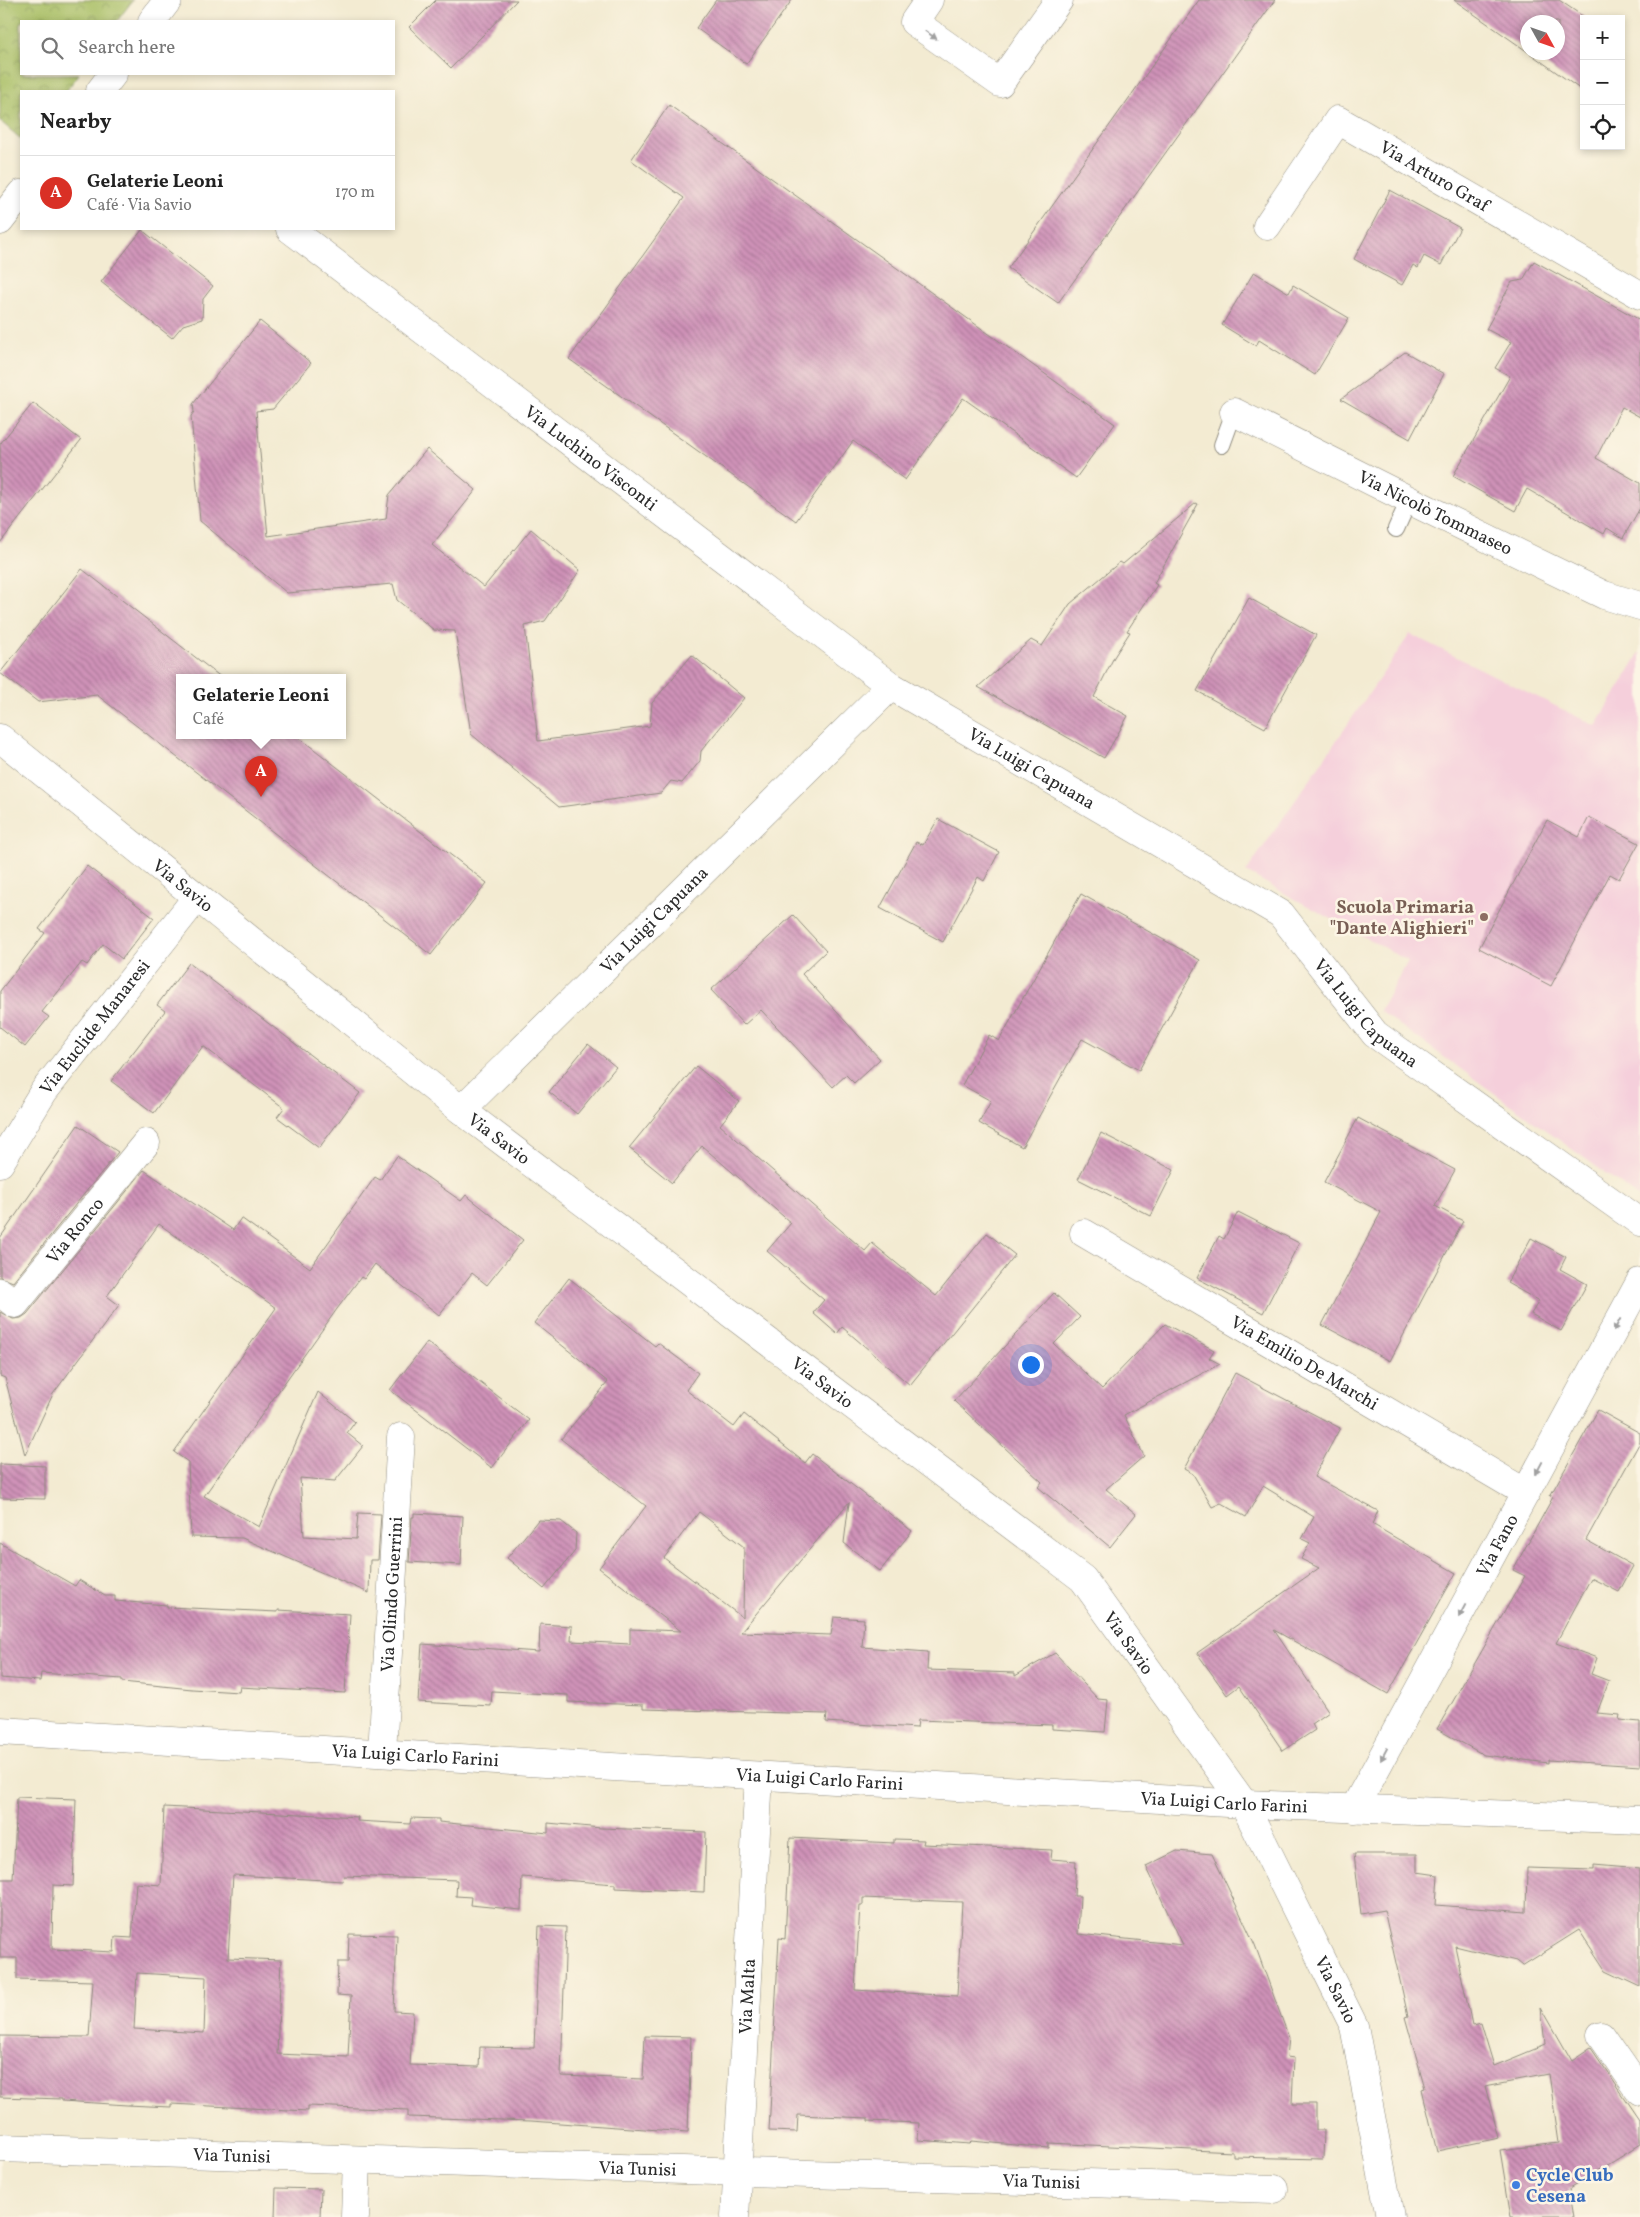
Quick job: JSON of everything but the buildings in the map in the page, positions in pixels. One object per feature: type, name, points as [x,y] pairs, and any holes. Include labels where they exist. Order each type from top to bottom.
[{"type":"street","points":[[153,20],[168,0]]},
{"type":"street","points":[[929,0],[914,22],[1000,83],[1059,0]]},
{"type":"street","name":"Via Arturo Graf","points":[[1267,226],[1338,120],[1640,294]]},
{"type":"street","points":[[0,221],[20,195]]},
{"type":"street","name":"Via Luchino Visconti","points":[[291,230],[891,686]]},
{"type":"street","name":"Via Nicolò Tommaseo","points":[[1234,412],[1604,595],[1640,606]]},
{"type":"street","name":"Via Luigi Capuana","points":[[461,1110],[891,686],[1281,914],[1376,1034],[1640,1222]]},
{"type":"street","name":"Via Savio","points":[[0,738],[461,1110],[1083,1579],[1244,1804],[1354,2026],[1390,2217]]},
{"type":"street","name":"Via Euclide Manaresi","points":[[0,1163],[44,1091],[197,896]]},
{"type":"street","name":"Via Ronco","points":[[0,1292],[15,1304],[146,1143]]},
{"type":"street","name":"Via Emilio De Marchi","points":[[1084,1233],[1526,1493]]},
{"type":"street","name":"Via Fano","points":[[1354,1809],[1640,1282]]},
{"type":"street","name":"Via Olindo Guerrini","points":[[382,1752],[401,1437]]},
{"type":"street","name":"Via Luigi Carlo Farini","points":[[0,1731],[1244,1804],[1640,1820]]},
{"type":"street","name":"Via Malta","points":[[735,2217],[759,1776]]},
{"type":"street","points":[[1600,2035],[1640,2092]]},
{"type":"street","name":"Via Tunisi","points":[[0,2148],[1274,2189]]},
{"type":"street","points":[[356,2217],[357,2160]]},
{"type":"lane","points":[[1222,444],[1234,412]]},
{"type":"lane","points":[[1396,529],[1409,500]]},
{"type":"shaded area","name":"Scuola Primaria \"Dante Alighieri\"","points":[[1410,634],[1596,726],[1640,652],[1640,1198],[1380,1011],[1408,961],[1246,872]]},
{"type":"green space","points":[[0,0],[133,0],[118,20],[20,20],[20,75],[78,75],[67,90],[20,90],[20,138],[0,121]]},
{"type":"place","name":"Gelaterie Leoni","points":[[261,797]]},
{"type":"place","name":"Scuola Primaria \"Dante Alighieri\"","points":[[1484,917]]},
{"type":"place","name":"Cycle Club Cesena","points":[[1516,2185]]}]
